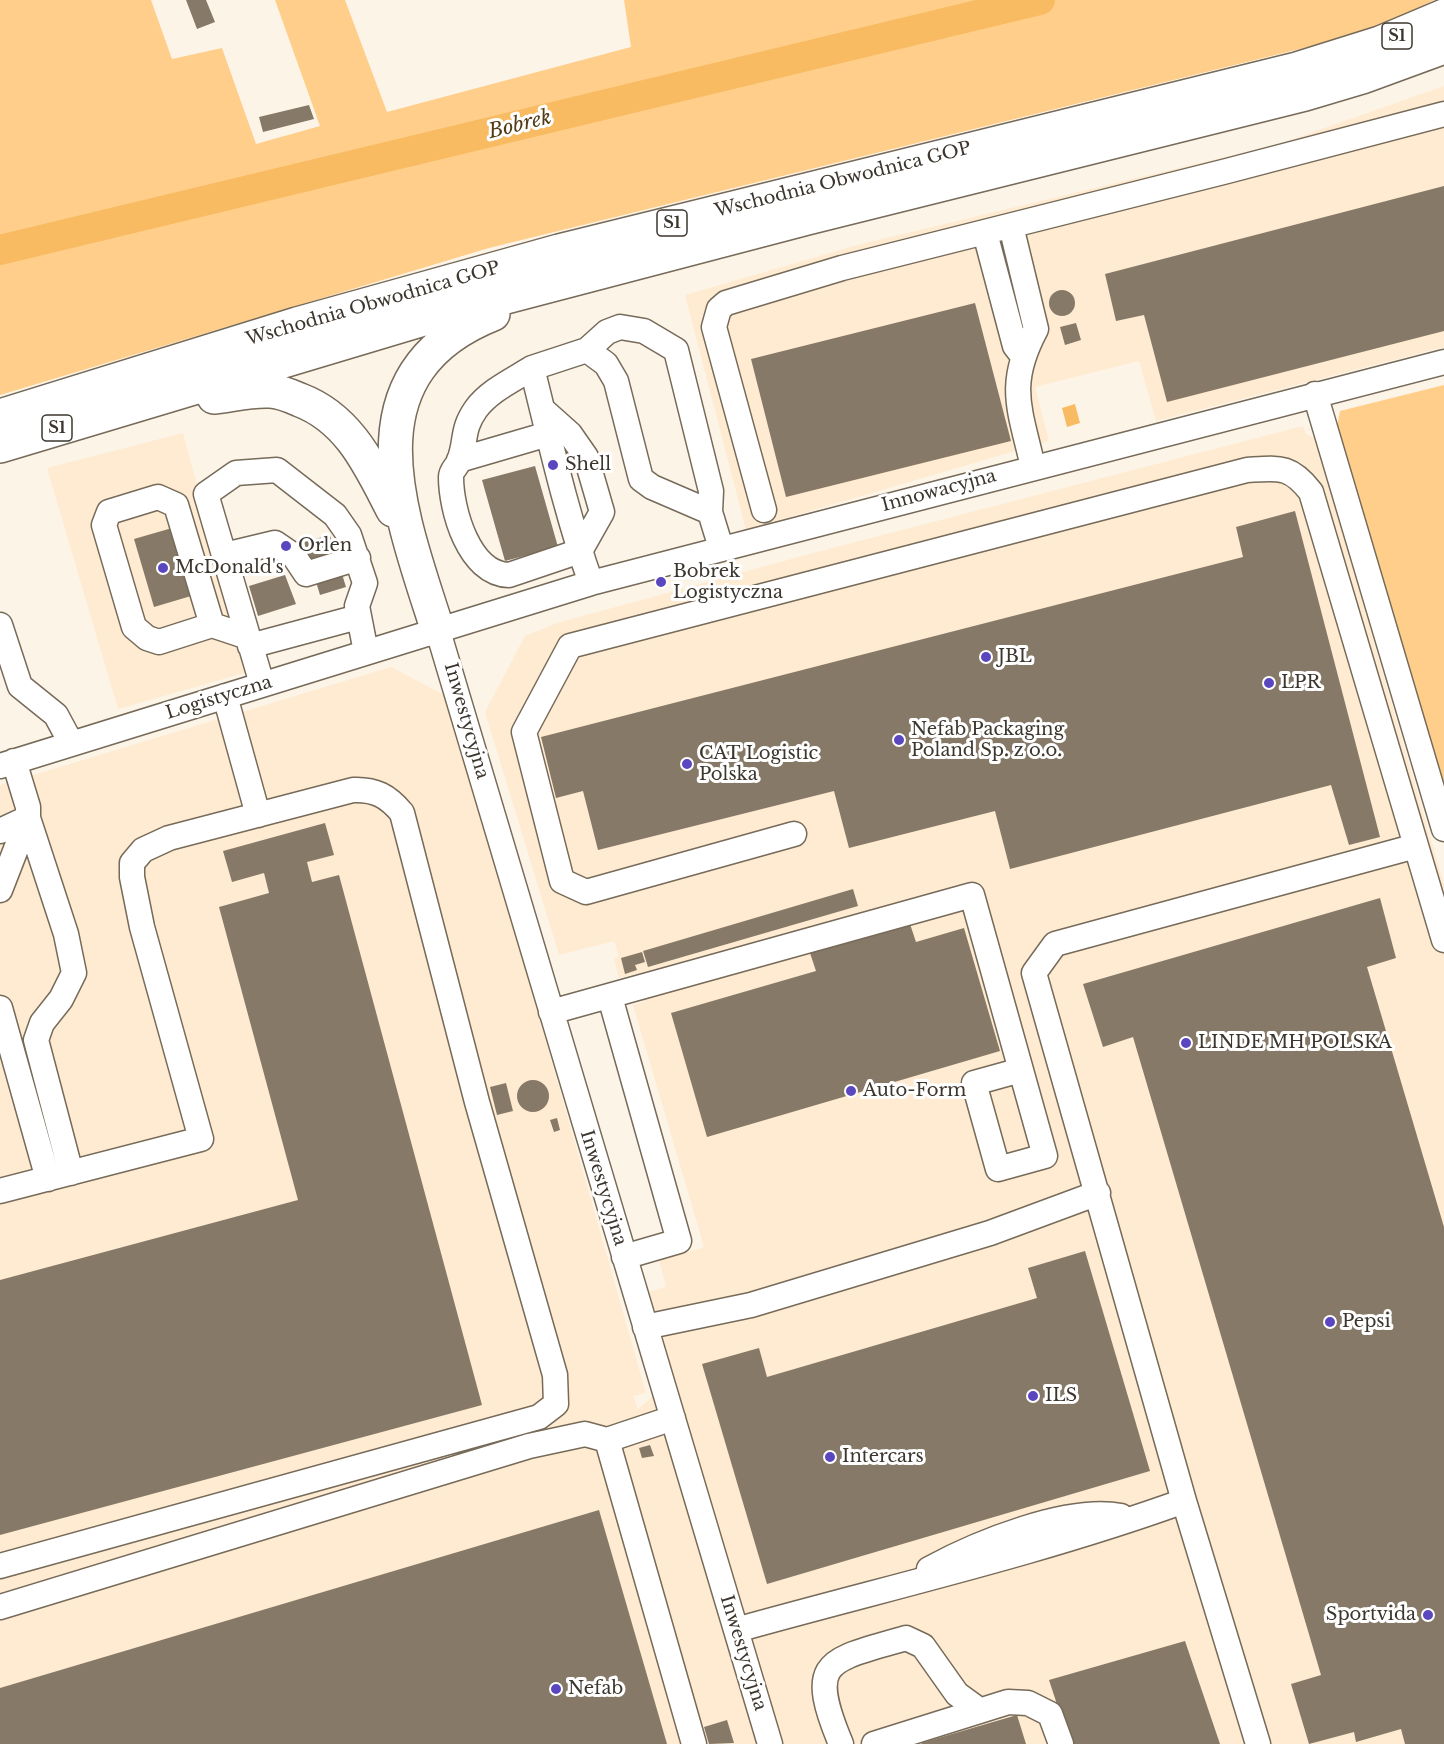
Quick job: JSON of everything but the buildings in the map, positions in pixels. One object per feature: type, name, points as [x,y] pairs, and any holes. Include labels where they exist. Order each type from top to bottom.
[{"type":"highway","name":"Wschodnia Obwodnica GOP","points":[[0,416],[297,324],[559,251],[1297,69],[1380,43],[1444,16]]},
{"type":"highway","name":"Wschodnia Obwodnica GOP","points":[[0,446],[437,315],[609,269],[1305,94],[1362,77],[1444,47]]},
{"type":"highway","points":[[438,631],[410,544],[395,461],[398,409],[422,362],[439,345],[464,326],[609,269]]},
{"type":"highway","points":[[114,410],[270,391],[314,405],[337,421],[367,459],[410,544]]},
{"type":"street","points":[[764,510],[714,327],[719,309],[726,303],[831,271],[1444,114]]},
{"type":"street","points":[[1011,226],[1036,329],[1022,355],[1017,400],[1033,466]]},
{"type":"street","points":[[985,232],[1015,346],[1022,355]]},
{"type":"street","points":[[542,409],[570,434],[586,457],[602,512],[580,551],[509,575],[497,575],[479,563],[469,548],[453,500],[451,474],[459,460],[464,432],[477,408],[496,390],[532,368],[587,350],[607,332],[620,327],[645,331],[676,350],[711,491],[710,512],[721,548]]},
{"type":"street","points":[[587,350],[606,364],[616,381],[641,479],[652,487],[710,512]]},
{"type":"street","name":"Innowacyjna","points":[[438,631],[591,583],[721,548],[1315,393],[1444,362]]},
{"type":"street","points":[[532,368],[580,551],[591,583]]},
{"type":"street","points":[[1315,393],[1444,829]]},
{"type":"street","points":[[459,460],[548,434]]},
{"type":"street","points":[[794,834],[586,892],[562,881],[524,732],[570,646],[1247,470],[1281,468],[1299,477],[1311,492],[1444,940]]},
{"type":"street","points":[[358,617],[249,642],[212,625],[159,642],[147,638],[134,627],[104,525],[109,512],[158,497],[176,505],[206,494],[236,473],[277,470],[335,515],[349,535],[365,583],[357,606],[366,652]]},
{"type":"street","points":[[206,494],[262,684]]},
{"type":"street","points":[[176,505],[212,625]]},
{"type":"street","points":[[225,555],[275,543],[294,556],[306,574],[358,558]]},
{"type":"street","points":[[0,625],[10,690],[56,715],[71,743]]},
{"type":"street","name":"Logistyczna","points":[[7,764],[438,631]]},
{"type":"street","name":"Inwestycyjna","points":[[438,631],[770,1744]]},
{"type":"street","points":[[225,696],[258,814]]},
{"type":"street","points":[[7,764],[28,807],[28,818],[66,934],[74,974],[60,999],[42,1023],[36,1040],[71,1173]]},
{"type":"street","points":[[0,1191],[201,1139],[142,927],[132,877],[132,863],[143,850],[169,838],[258,814],[353,790],[371,789],[392,801],[402,813],[477,1102],[555,1375],[556,1404],[539,1417],[0,1566]]},
{"type":"street","points":[[0,831],[28,818]]},
{"type":"street","points":[[0,890],[28,818]]},
{"type":"street","points":[[1258,1744],[1184,1501],[1034,973],[1055,944],[1416,846]]},
{"type":"street","points":[[551,1012],[586,1000],[610,997],[972,896],[1021,1070]]},
{"type":"street","points":[[0,995],[20,1018],[42,1023]]},
{"type":"street","points":[[610,997],[679,1241],[624,1257]]},
{"type":"street","points":[[0,1008],[48,1179]]},
{"type":"street","points":[[645,1328],[752,1305],[990,1233],[1098,1193]]},
{"type":"street","points":[[0,1607],[529,1446],[585,1434],[608,1440],[673,1418]]},
{"type":"street","points":[[608,1440],[694,1744]]},
{"type":"street","points":[[736,1630],[1135,1519],[1184,1501]]},
{"type":"street","points":[[841,1744],[826,1707],[823,1684],[825,1675],[842,1658],[906,1638],[922,1646],[957,1695],[979,1710]]},
{"type":"street","points":[[874,1744],[1008,1702],[1028,1702],[1050,1714],[1061,1744]]},
{"type":"shaded area","points":[[0,0],[151,0],[172,59],[222,48],[256,144],[320,126],[275,0],[345,0],[387,112],[631,47],[624,0],[1434,0],[1369,32],[489,248],[0,395]]},
{"type":"shaded area","points":[[1444,86],[1444,347],[1156,421],[1139,361],[1035,387],[1049,441],[746,530],[685,295],[861,244],[1279,144]]},
{"type":"shaded area","points":[[1444,385],[1444,789],[1337,427],[1340,411]]},
{"type":"shaded area","points":[[1075,404],[1080,423],[1067,427],[1062,408]]},
{"type":"shaded area","points":[[1303,426],[1306,434],[1315,438],[1444,885],[1444,1744],[0,1744],[0,785],[391,667],[448,697],[646,1393],[633,1396],[638,1409],[655,1394],[626,1298],[666,1287],[659,1260],[704,1247],[633,1005],[643,1002],[635,974],[619,978],[614,959],[619,957],[614,941],[559,955],[485,712],[525,636],[557,623],[817,552]]},
{"type":"shaded area","points":[[183,433],[248,672],[118,709],[47,468]]},
{"type":"waterway","name":"Bobrek","points":[[0,250],[1040,0]]},
{"type":"place","name":"Shell","points":[[553,465]]},
{"type":"place","name":"Orlen","points":[[286,546]]},
{"type":"place","name":"McDonald's","points":[[163,568]]},
{"type":"place","name":"Bobrek Logistyczna","points":[[661,582]]},
{"type":"place","name":"JBL","points":[[986,657]]},
{"type":"place","name":"LPR","points":[[1269,683]]},
{"type":"place","name":"Nefab Packaging Poland Sp. z o.o.","points":[[899,740]]},
{"type":"place","name":"CAT Logistic Polska","points":[[687,764]]},
{"type":"place","name":"LINDE MH POLSKA","points":[[1186,1043]]},
{"type":"place","name":"Auto-Form","points":[[851,1091]]},
{"type":"place","name":"Pepsi","points":[[1330,1322]]},
{"type":"place","name":"ILS","points":[[1033,1396]]},
{"type":"place","name":"Intercars","points":[[830,1457]]},
{"type":"place","name":"Sportvida","points":[[1428,1615]]},
{"type":"place","name":"Nefab","points":[[556,1689]]}]
